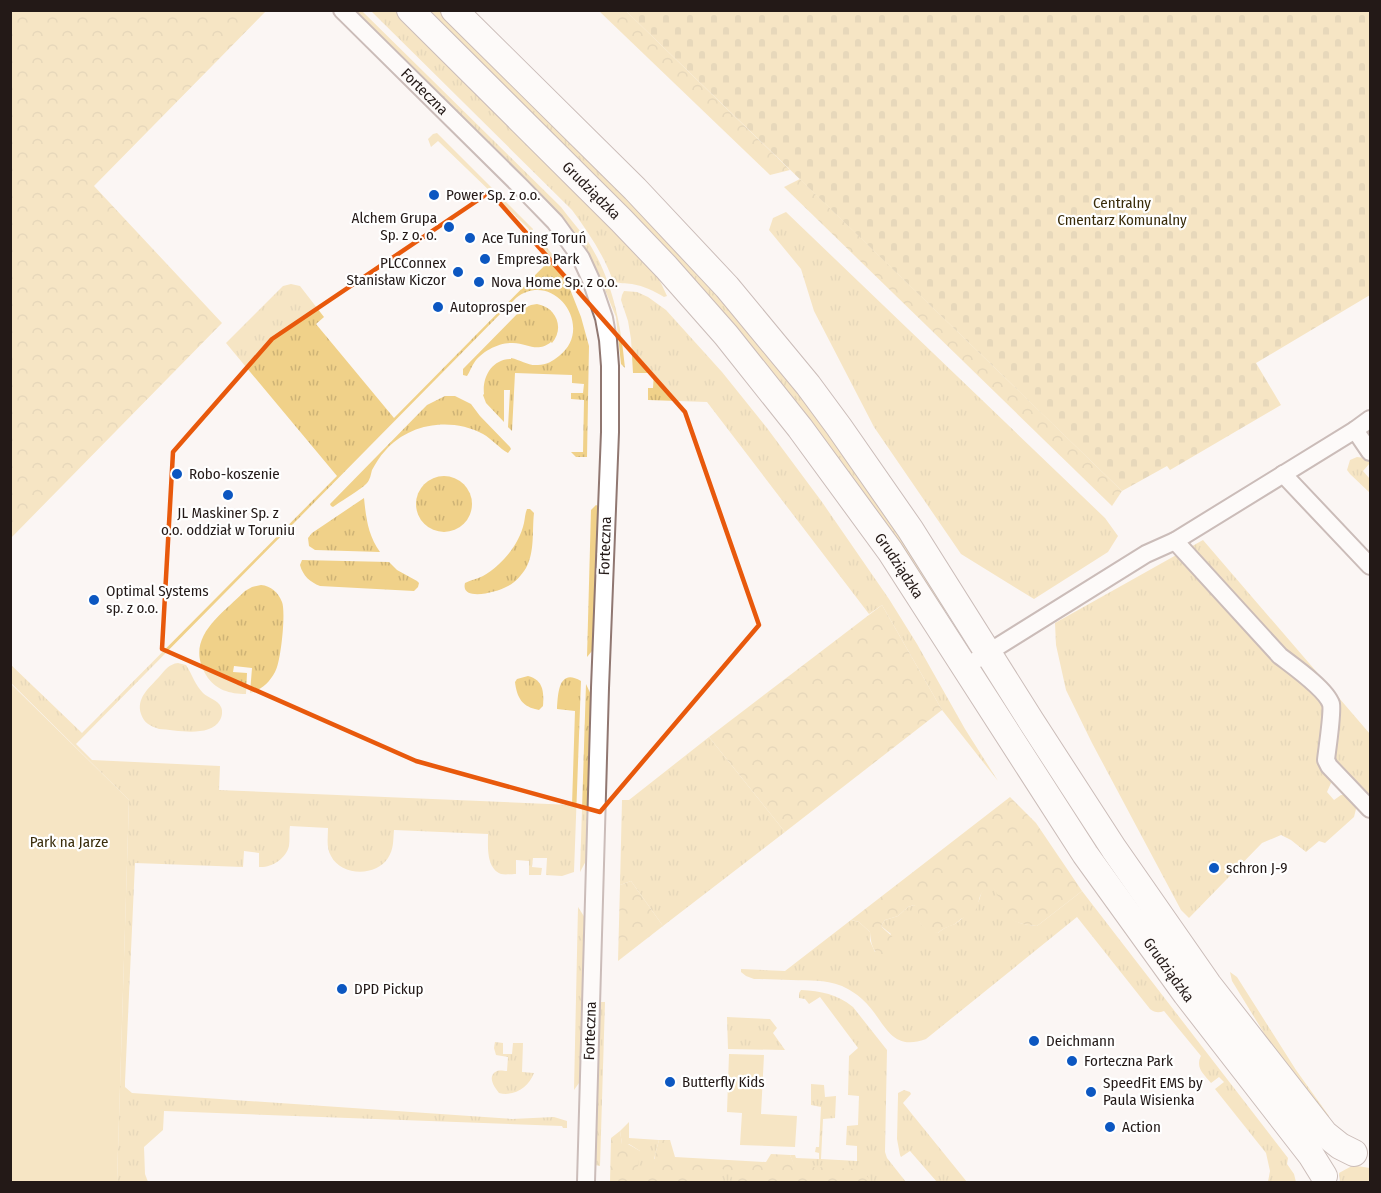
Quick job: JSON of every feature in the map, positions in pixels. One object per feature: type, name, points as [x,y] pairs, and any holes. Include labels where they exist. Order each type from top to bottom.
[{"type":"main road","name":"Grudziądzka","points":[[410,10],[621,220],[699,304],[800,428],[890,551],[1085,854],[1186,994],[1311,1155],[1323,1179]]},
{"type":"main road","name":"Grudziądzka","points":[[453,10],[635,189],[727,287],[808,385],[910,529],[1114,849],[1208,984],[1325,1134],[1340,1146],[1362,1153]]},
{"type":"main road","points":[[1323,1179],[1332,1166],[1342,1158],[1362,1153]]},
{"type":"street","name":"Forteczna","points":[[342,10],[555,222],[581,258],[591,280],[608,340],[609,432],[586,1182]]},
{"type":"street","points":[[965,667],[1146,554],[1175,541],[1371,419]]},
{"type":"street","points":[[1355,429],[1371,452]]},
{"type":"street","points":[[1282,474],[1371,566]]},
{"type":"street","points":[[1175,541],[1280,656],[1323,691],[1331,705],[1326,760],[1329,766],[1371,809]]},
{"type":"highlighted area","points":[[490,192],[685,412],[759,625],[600,812],[416,761],[162,649],[173,452],[272,339]]},
{"type":"green space","points":[[11,10],[266,11],[94,186],[222,323],[11,538]]},
{"type":"green space","points":[[354,11],[362,11],[561,207],[584,236],[603,270],[614,301],[625,368],[621,364],[616,317],[605,290],[589,255],[564,220]]},
{"type":"green space","points":[[371,11],[399,11],[649,264],[667,296],[664,297],[641,286],[613,281],[590,235],[572,210]]},
{"type":"green space","points":[[424,11],[442,11],[497,64],[719,294],[831,433],[934,584],[947,609],[945,612],[885,523],[803,410],[701,289]]},
{"type":"green space","points":[[599,11],[626,11],[790,170],[770,175]]},
{"type":"green space","name":"Centralny Cmentarz Komunalny","points":[[626,11],[1370,11],[1370,295],[1256,363],[1281,405],[1170,470],[1167,466],[1122,491]]},
{"type":"green space","points":[[437,133],[533,229],[532,231],[552,254],[566,279],[581,317],[589,346],[587,457],[576,457],[571,452],[583,452],[584,400],[571,399],[571,393],[583,393],[584,384],[572,383],[572,375],[515,373],[512,431],[508,427],[510,390],[504,390],[504,422],[486,403],[483,395],[487,375],[498,362],[511,358],[531,365],[544,364],[559,356],[569,344],[573,331],[571,317],[565,305],[556,296],[544,291],[530,291],[516,298],[76,744],[92,760],[220,766],[219,790],[572,805],[575,711],[557,709],[557,703],[559,690],[564,680],[573,678],[581,681],[574,872],[562,876],[546,875],[547,858],[533,858],[532,867],[542,868],[541,875],[529,875],[529,861],[516,860],[516,874],[501,874],[490,862],[488,834],[394,830],[391,851],[383,864],[375,869],[359,872],[342,867],[331,856],[328,846],[328,828],[290,826],[289,843],[285,855],[268,866],[259,867],[259,853],[244,851],[243,867],[135,863],[125,1082],[125,1087],[132,1093],[512,1119],[554,1117],[567,1121],[567,1128],[164,1111],[163,1130],[144,1147],[145,1174],[148,1182],[117,1182],[129,800],[11,683],[10,664],[82,733],[337,476],[226,343],[283,286],[291,284],[300,286],[324,317],[316,324],[394,418],[550,260],[528,228],[438,141],[431,147],[428,139]]},
{"type":"green space","points":[[800,179],[1122,491],[1112,506],[784,187]]},
{"type":"green space","points":[[786,212],[1105,518],[1118,536],[1108,552],[1034,599],[961,554],[874,427],[814,311],[801,269],[769,230],[773,218]]},
{"type":"green space","points":[[624,291],[637,292],[666,310],[722,372],[767,428],[889,599],[998,781],[942,710],[882,605],[869,614],[707,402],[648,400],[648,388],[653,388],[654,373],[633,373],[631,339],[621,300]]},
{"type":"green space","points":[[537,304],[549,309],[556,319],[558,331],[552,343],[541,347],[517,343],[495,346],[477,359],[467,376],[463,375],[463,369],[522,309]]},
{"type":"green space","points":[[445,396],[455,396],[471,404],[510,447],[508,453],[483,434],[471,429],[444,425],[418,429],[406,434],[385,451],[365,485],[333,507],[331,506],[330,504],[427,405]]},
{"type":"green space","points":[[1357,457],[1365,458],[1370,463],[1363,471],[1370,479],[1370,493],[1347,470],[1350,460]]},
{"type":"green space","points":[[438,476],[450,476],[460,480],[468,488],[472,504],[468,520],[460,528],[450,532],[438,532],[428,528],[420,520],[416,510],[416,498],[420,488],[428,480]]},
{"type":"green space","points":[[364,498],[370,533],[380,552],[315,550],[309,546],[308,538],[312,533]]},
{"type":"green space","points":[[596,505],[598,506],[594,642],[592,651],[587,657],[591,510]]},
{"type":"green space","points":[[527,509],[534,513],[533,541],[529,562],[524,571],[515,581],[502,589],[481,594],[468,592],[465,589],[465,583],[490,571],[514,547],[522,531]]},
{"type":"green space","points":[[1203,540],[1370,734],[1370,793],[1333,757],[1329,772],[1331,783],[1327,792],[1334,800],[1341,795],[1347,795],[1355,802],[1354,817],[1325,843],[1319,841],[1306,852],[1281,835],[1262,843],[1189,918],[1181,910],[1066,690],[1056,645],[1055,623]]},
{"type":"green space","points":[[302,560],[389,562],[397,570],[419,583],[414,591],[320,586],[305,575],[300,565]]},
{"type":"green space","points":[[261,585],[276,592],[283,607],[282,637],[277,667],[268,682],[250,693],[252,668],[234,666],[233,672],[247,673],[246,694],[229,692],[218,688],[206,675],[200,662],[199,650],[202,638],[216,618],[245,591]]},
{"type":"green space","points":[[882,605],[942,710],[785,832],[709,737]]},
{"type":"green space","points":[[178,663],[186,665],[200,690],[221,707],[222,714],[215,726],[192,732],[159,729],[148,724],[142,717],[140,703],[144,694],[167,668]]},
{"type":"green space","points":[[528,676],[537,680],[542,687],[543,706],[539,710],[524,704],[517,693],[515,682],[517,679]]},
{"type":"green space","name":"Park na Jarze","points":[[10,683],[129,800],[117,1182],[11,1182]]},
{"type":"green space","points":[[586,684],[592,697],[587,859],[580,872]]},
{"type":"green space","points":[[709,737],[785,832],[663,926],[631,881],[620,885],[622,800],[629,800]]},
{"type":"green space","points":[[1010,797],[1036,823],[1082,891],[1037,926],[1022,924],[1008,917],[991,887],[982,892],[972,914],[938,933],[923,927],[918,918],[918,908],[914,905],[898,916],[885,920],[881,926],[896,942],[897,956],[884,957],[876,953],[870,932],[859,922],[851,920]]},
{"type":"green space","points":[[631,881],[663,926],[618,961],[620,885]]},
{"type":"green space","points":[[991,886],[997,892],[1006,914],[1020,923],[1037,926],[1082,891],[1288,1158],[1287,1164],[1296,1182],[1268,1182],[1270,1171],[1266,1153],[1215,1089],[1224,1082],[1219,1077],[1211,1083],[1200,1067],[1201,1056],[1164,1011],[1157,1012],[1150,1009],[1077,917],[926,1039],[913,1042],[895,1038],[862,999],[842,986],[817,981],[754,979],[741,972],[741,969],[785,971],[851,920],[859,922],[870,932],[870,941],[875,952],[891,934],[881,926],[885,920],[898,916],[914,905],[918,907],[922,924],[938,933],[963,918],[977,904],[984,890]]},
{"type":"green space","points":[[578,907],[587,921],[581,1076],[574,1090]]},
{"type":"green space","points":[[1230,972],[1237,977],[1296,1070],[1329,1116],[1329,1120],[1294,1082],[1232,981]]},
{"type":"green space","points":[[801,990],[828,994],[853,1007],[887,1050],[885,1152],[887,1158],[906,1182],[610,1182],[640,1151],[629,1144],[622,1144],[620,1131],[629,1122],[629,1138],[659,1140],[654,1159],[794,1165],[790,1155],[795,1155],[796,1158],[819,1159],[819,1153],[815,1152],[816,1147],[819,1147],[821,1107],[811,1105],[811,1084],[824,1085],[825,1097],[836,1096],[835,1118],[823,1119],[821,1159],[857,1161],[857,1146],[846,1145],[847,1126],[858,1125],[859,1096],[848,1095],[849,1056],[858,1048],[820,997],[809,1004],[805,999],[799,998]]},
{"type":"green space","points":[[600,1002],[605,1002],[600,1166],[595,1165]]},
{"type":"green space","points":[[727,1017],[770,1019],[777,1028],[773,1033],[785,1050],[728,1049]]},
{"type":"green space","points":[[495,1042],[503,1043],[503,1054],[512,1054],[513,1043],[523,1043],[522,1072],[534,1073],[525,1087],[510,1094],[499,1093],[492,1082],[494,1073],[507,1071],[508,1057],[496,1055]]},
{"type":"green space","points":[[729,1054],[764,1055],[761,1114],[797,1116],[795,1147],[740,1145],[742,1113],[727,1112]]},
{"type":"green space","points":[[904,1090],[911,1094],[903,1103],[967,1182],[937,1182],[910,1151],[901,1157],[897,1139],[898,1093]]},
{"type":"green space","points":[[620,1131],[622,1144],[628,1144],[640,1151],[637,1172],[649,1174],[653,1170],[659,1140],[670,1140],[675,1157],[766,1162],[771,1154],[790,1155],[795,1166],[860,1169],[872,1182],[737,1182],[723,1169],[703,1177],[699,1182],[610,1182],[611,1138]]},
{"type":"green space","points":[[1357,1166],[1370,1168],[1370,1182],[1340,1182],[1339,1173]]},
{"type":"place","name":"Power Sp. z o.o.","points":[[434,195]]},
{"type":"place","name":"Alchem Grupa Sp. z o. o.","points":[[449,227]]},
{"type":"place","name":"Ace Tuning Toruń","points":[[470,238]]},
{"type":"place","name":"Empresa Park","points":[[485,259]]},
{"type":"place","name":"PLCConnex Stanisław Kiczor","points":[[458,272]]},
{"type":"place","name":"Nova Home Sp. z o.o.","points":[[479,282]]},
{"type":"place","name":"Autoprosper","points":[[438,307]]},
{"type":"place","name":"Robo-koszenie","points":[[177,474]]},
{"type":"place","name":"JL Maskiner Sp. z o.o. oddział w Toruniu","points":[[228,495]]},
{"type":"place","name":"Optimal Systems sp. z o.o.","points":[[94,600]]},
{"type":"place","name":"schron J-9","points":[[1214,868]]},
{"type":"place","name":"DPD Pickup","points":[[342,989]]},
{"type":"place","name":"Deichmann","points":[[1034,1041]]},
{"type":"place","name":"Forteczna Park","points":[[1072,1061]]},
{"type":"place","name":"Butterfly Kids","points":[[670,1082]]},
{"type":"place","name":"SpeedFit EMS by Paula Wisienka","points":[[1091,1092]]},
{"type":"place","name":"Action","points":[[1110,1127]]}]
